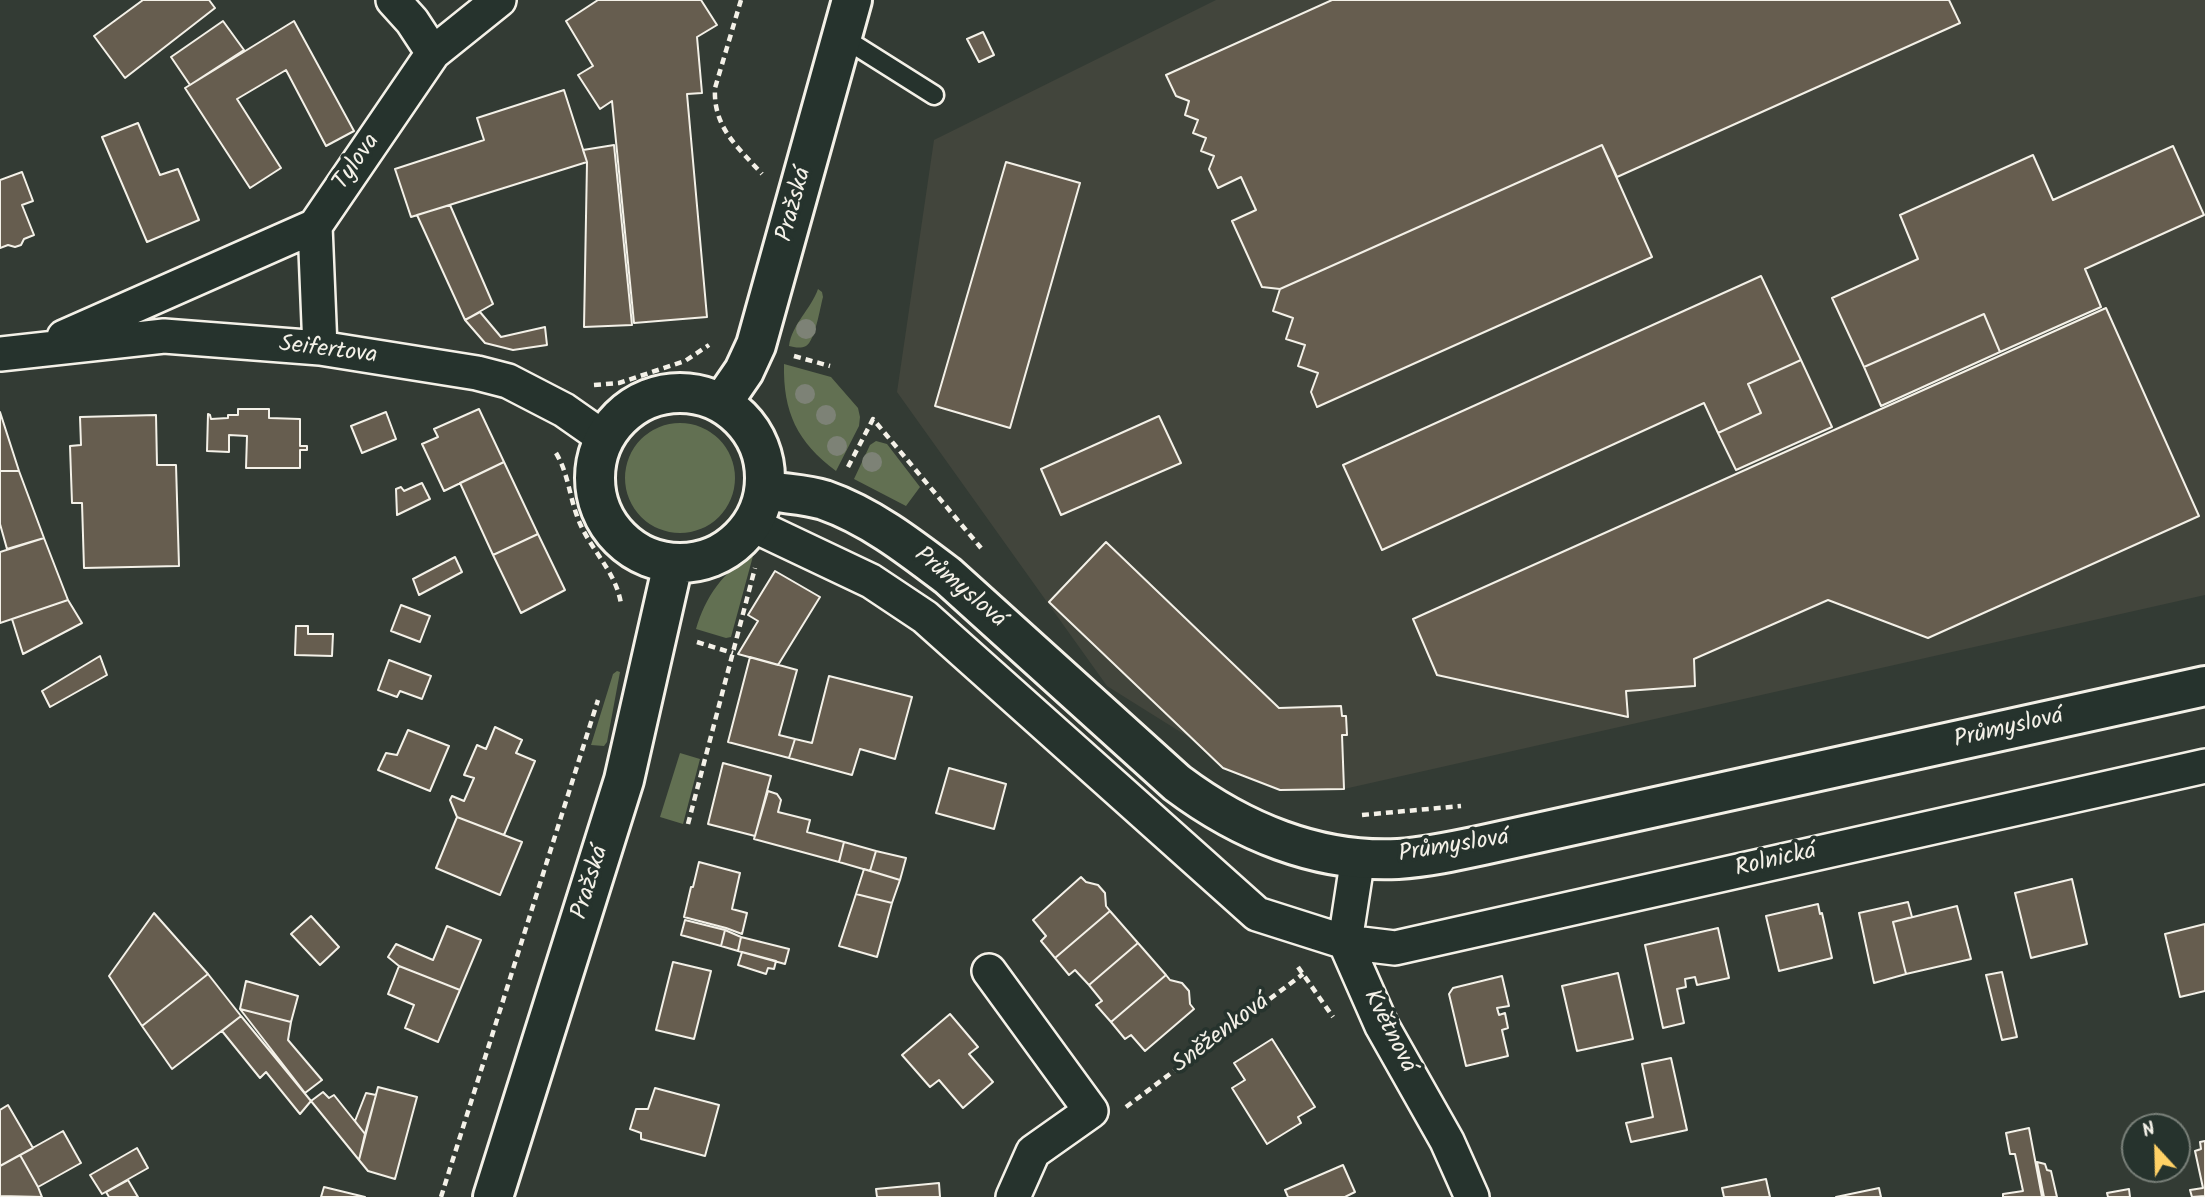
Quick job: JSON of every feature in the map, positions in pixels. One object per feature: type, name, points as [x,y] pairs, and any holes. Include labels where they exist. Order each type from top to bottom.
[{"type":"main road","name":"Pražská","points":[[722,404],[756,345],[852,0]]},
{"type":"main road","points":[[685,393],[704,396],[722,404],[739,416],[756,440],[766,470],[761,508],[753,525],[734,545],[710,559],[673,564],[655,561],[638,553],[622,541],[601,511],[595,474],[597,455],[604,438],[630,409],[647,399],[685,393]]},
{"type":"main road","name":"Průmyslová","points":[[765,489],[832,503],[882,528],[912,549],[948,576],[1177,783],[1206,805],[1275,839],[1315,851],[1358,857],[1424,857],[2205,686]]},
{"type":"main road","name":"Pražská","points":[[493,1197],[624,780],[660,631],[673,564]]},
{"type":"street","points":[[393,0],[412,21],[433,53]]},
{"type":"street","name":"Tylova","points":[[315,226],[433,53],[499,0]]},
{"type":"street","points":[[315,226],[320,348]]},
{"type":"street","name":"Seifertova","points":[[35,350],[315,226]]},
{"type":"street","name":"Seifertova","points":[[0,354],[164,336],[320,348],[477,373],[508,381],[564,410],[604,438]]},
{"type":"street","name":"Rolnická","points":[[753,525],[871,581],[925,617],[1257,914],[1345,942],[1395,948],[2205,766]]},
{"type":"street","points":[[1345,942],[1358,857]]},
{"type":"street","name":"Květnová","points":[[1345,942],[1382,1026],[1447,1141],[1472,1197]]},
{"type":"street","points":[[989,971],[1091,1111],[1033,1152],[1013,1197]]},
{"type":"lane","points":[[842,37],[934,95]]},
{"type":"path","points":[[741,0],[715,88],[714,102],[724,131],[764,176]]},
{"type":"path","points":[[582,383],[619,383],[685,361],[713,341]]},
{"type":"path","points":[[793,355],[830,366]]},
{"type":"path","points":[[844,474],[873,419],[989,558]]},
{"type":"path","points":[[548,443],[566,471],[577,518],[614,579],[622,608]]},
{"type":"path","points":[[688,824],[752,575],[758,561],[785,548],[803,548]]},
{"type":"path","points":[[694,642],[733,653]]},
{"type":"path","points":[[441,1197],[599,696]]},
{"type":"path","points":[[1352,816],[1470,805]]},
{"type":"path","name":"Sněženková","points":[[1091,1111],[1128,1107],[1345,942]]},
{"type":"path","points":[[1295,964],[1336,1021]]},
{"type":"shaded area","points":[[1216,0],[2205,0],[2205,595],[1344,789],[1262,783],[1107,686],[897,392],[934,140]]},
{"type":"green space","points":[[818,289],[823,297],[812,338],[804,347],[789,346],[794,331]]},
{"type":"green space","points":[[784,364],[831,377],[858,408],[859,426],[836,471],[811,449],[795,425],[786,397]]},
{"type":"green space","points":[[680,423],[701,427],[719,439],[731,457],[735,478],[731,499],[719,517],[701,529],[680,533],[659,529],[641,517],[629,499],[625,478],[629,457],[641,439],[659,427]]},
{"type":"green space","points":[[876,441],[887,444],[920,487],[906,506],[854,479],[870,445]]},
{"type":"green space","points":[[753,556],[731,637],[696,629],[704,606],[724,577]]},
{"type":"green space","points":[[620,672],[607,742],[604,746],[591,745],[613,674]]},
{"type":"green space","points":[[680,753],[700,759],[683,824],[660,817]]},
{"type":"building","points":[[143,0],[209,0],[215,8],[125,78],[94,36]]},
{"type":"building","points":[[598,0],[701,0],[717,25],[697,37],[702,93],[687,94],[707,317],[634,323],[612,101],[600,109],[578,75],[593,66],[566,21]]},
{"type":"building","points":[[1332,0],[1949,0],[1960,23],[1617,177],[1602,145],[1280,289],[1262,287],[1232,221],[1256,210],[1241,177],[1218,188],[1209,169],[1214,156],[1201,151],[1206,138],[1193,133],[1198,120],[1185,115],[1189,101],[1176,96],[1166,75]]},
{"type":"building","points":[[223,21],[244,50],[190,85],[171,57]]},
{"type":"building","points":[[294,21],[354,131],[326,146],[286,70],[237,99],[281,168],[250,188],[185,88]]},
{"type":"building","points":[[983,32],[994,55],[979,62],[967,39]]},
{"type":"building","points":[[564,90],[587,162],[411,217],[395,169],[484,140],[477,118]]},
{"type":"building","points":[[138,123],[160,175],[178,169],[199,220],[147,242],[102,137]]},
{"type":"building","points":[[614,145],[632,325],[584,327],[587,162],[583,150]]},
{"type":"building","points":[[1602,145],[1652,257],[1317,407],[1311,392],[1318,373],[1298,366],[1305,345],[1286,339],[1293,318],[1273,311],[1280,289]]},
{"type":"building","points":[[2173,146],[2204,215],[2085,269],[2101,307],[2000,352],[1984,314],[1864,367],[1832,298],[1918,259],[1900,215],[2033,155],[2053,200]]},
{"type":"building","points":[[1006,162],[1080,183],[1010,428],[935,406]]},
{"type":"building","points":[[22,172],[33,201],[22,205],[34,235],[24,239],[21,245],[0,248],[0,180]]},
{"type":"building","points":[[450,205],[493,304],[465,320],[417,215]]},
{"type":"building","points":[[1761,276],[1801,360],[1748,384],[1761,413],[1718,433],[1704,403],[1382,550],[1343,465]]},
{"type":"building","points":[[2106,308],[2199,516],[1928,638],[1828,600],[1694,659],[1695,686],[1626,691],[1628,717],[1437,675],[1413,619]]},
{"type":"building","points":[[480,312],[501,337],[545,327],[547,345],[513,350],[485,343],[465,320]]},
{"type":"building","points":[[1984,314],[2000,352],[1881,406],[1864,367]]},
{"type":"building","points":[[1801,360],[1832,427],[1736,470],[1718,433],[1761,413],[1748,384]]},
{"type":"building","points":[[238,409],[269,409],[269,418],[300,419],[300,446],[307,446],[307,450],[300,450],[300,468],[246,468],[247,436],[229,435],[229,452],[207,451],[208,414],[211,419],[228,418],[228,415],[238,415]]},
{"type":"building","points":[[479,409],[504,462],[444,491],[422,444],[438,437],[434,429]]},
{"type":"building","points":[[0,412],[19,471],[0,471]]},
{"type":"building","points":[[386,412],[396,439],[362,453],[351,426]]},
{"type":"building","points":[[156,415],[157,465],[176,465],[179,566],[84,568],[82,503],[72,503],[70,446],[81,445],[80,417]]},
{"type":"building","points":[[1159,416],[1181,463],[1061,515],[1041,469]]},
{"type":"building","points":[[504,462],[538,534],[493,555],[460,483]]},
{"type":"building","points":[[0,471],[19,471],[44,538],[7,549],[0,524]]},
{"type":"building","points":[[422,483],[430,499],[397,515],[396,489],[401,487],[404,491]]},
{"type":"building","points":[[538,534],[565,590],[521,613],[493,555]]},
{"type":"building","points":[[44,538],[68,600],[0,623],[0,552]]},
{"type":"building","points":[[1106,542],[1279,708],[1341,706],[1342,716],[1346,716],[1347,735],[1342,735],[1344,789],[1280,790],[1223,768],[1049,602]]},
{"type":"building","points":[[455,557],[462,572],[419,595],[413,579]]},
{"type":"building","points":[[775,571],[820,597],[778,665],[738,654],[758,621],[748,615]]},
{"type":"building","points":[[68,600],[82,623],[23,654],[12,619]]},
{"type":"building","points":[[401,605],[430,616],[420,642],[391,631]]},
{"type":"building","points":[[296,626],[308,626],[308,634],[333,634],[332,656],[295,655]]},
{"type":"building","points":[[100,656],[107,675],[50,707],[42,691]]},
{"type":"building","points":[[750,657],[797,670],[779,735],[795,739],[789,758],[728,742]]},
{"type":"building","points":[[389,660],[431,676],[422,699],[400,691],[397,697],[378,690]]},
{"type":"building","points":[[829,676],[912,697],[895,759],[860,749],[852,775],[789,758],[795,739],[812,743]]},
{"type":"building","points":[[495,727],[522,740],[516,753],[535,761],[504,835],[457,817],[450,800],[452,796],[464,801],[474,778],[464,775],[477,745],[486,749]]},
{"type":"building","points":[[408,730],[449,746],[430,791],[378,770],[386,753],[397,755]]},
{"type":"building","points":[[723,763],[771,776],[755,836],[708,824]]},
{"type":"building","points":[[949,768],[1006,784],[994,829],[936,813]]},
{"type":"building","points":[[768,791],[777,794],[781,800],[778,812],[810,820],[807,832],[844,842],[839,862],[754,839]]},
{"type":"building","points":[[457,817],[522,842],[500,895],[436,868]]},
{"type":"building","points":[[844,842],[876,851],[870,871],[839,862]]},
{"type":"building","points":[[876,851],[906,858],[900,880],[870,871]]},
{"type":"building","points":[[699,862],[740,873],[732,909],[747,913],[742,934],[684,917]]},
{"type":"building","points":[[864,869],[900,880],[892,903],[856,894]]},
{"type":"building","points":[[1081,877],[1086,882],[1098,885],[1105,893],[1106,906],[1110,911],[1055,958],[1041,941],[1046,936],[1033,920]]},
{"type":"building","points":[[2072,879],[2087,944],[2031,958],[2015,893]]},
{"type":"building","points":[[856,894],[892,903],[877,957],[839,946]]},
{"type":"building","points":[[1908,902],[1912,917],[1893,922],[1906,974],[1874,983],[1859,913]]},
{"type":"building","points":[[1818,904],[1832,958],[1779,971],[1766,916]]},
{"type":"building","points":[[1957,906],[1971,959],[1906,974],[1893,922]]},
{"type":"building","points":[[1110,911],[1138,943],[1089,985],[1075,970],[1069,975],[1055,958]]},
{"type":"building","points":[[154,913],[208,974],[142,1026],[109,976]]},
{"type":"building","points":[[311,916],[339,947],[320,965],[291,934]]},
{"type":"building","points":[[685,920],[725,930],[721,946],[681,935]]},
{"type":"building","points":[[2205,924],[2205,991],[2180,997],[2165,934]]},
{"type":"building","points":[[447,926],[481,940],[460,990],[399,966],[388,957],[396,944],[433,960]]},
{"type":"building","points":[[1718,928],[1729,978],[1697,985],[1695,977],[1685,979],[1686,987],[1677,989],[1684,1023],[1663,1028],[1645,945]]},
{"type":"building","points":[[725,930],[741,937],[738,951],[721,946]]},
{"type":"building","points":[[741,937],[789,949],[785,964],[738,951]]},
{"type":"building","points":[[1138,943],[1166,975],[1111,1022],[1096,1005],[1102,1001],[1089,985]]},
{"type":"building","points":[[742,952],[776,961],[774,969],[768,968],[766,974],[738,965]]},
{"type":"building","points":[[673,962],[711,971],[694,1039],[656,1030]]},
{"type":"building","points":[[399,966],[460,990],[438,1042],[405,1028],[414,1005],[388,994]]},
{"type":"building","points":[[2002,972],[2017,1037],[2002,1040],[1986,975]]},
{"type":"building","points":[[1618,973],[1633,1039],[1577,1051],[1562,986]]},
{"type":"building","points":[[208,974],[241,1016],[172,1069],[142,1026]]},
{"type":"building","points":[[1166,975],[1170,980],[1182,983],[1189,991],[1190,1004],[1194,1009],[1145,1051],[1131,1035],[1125,1039],[1111,1022]]},
{"type":"building","points":[[1502,976],[1509,1006],[1497,1008],[1499,1015],[1505,1013],[1508,1028],[1502,1030],[1508,1056],[1466,1066],[1449,994],[1453,988]]},
{"type":"building","points":[[246,981],[298,996],[291,1022],[240,1009]]},
{"type":"building","points":[[240,1009],[291,1022],[288,1040],[322,1080],[305,1093]]},
{"type":"building","points":[[950,1014],[978,1047],[969,1054],[993,1082],[963,1108],[939,1080],[930,1087],[902,1055]]},
{"type":"building","points":[[241,1016],[311,1101],[300,1114],[266,1072],[260,1078],[222,1031]]},
{"type":"building","points":[[1272,1039],[1315,1107],[1298,1117],[1301,1123],[1267,1144],[1232,1088],[1245,1080],[1234,1063]]},
{"type":"building","points":[[1671,1058],[1687,1130],[1631,1142],[1626,1123],[1653,1117],[1642,1064]]},
{"type":"building","points":[[378,1087],[417,1097],[395,1179],[368,1171],[359,1160]]},
{"type":"building","points":[[655,1088],[719,1105],[705,1156],[641,1139],[641,1133],[630,1129],[636,1109],[648,1109]]},
{"type":"building","points":[[323,1092],[329,1098],[334,1095],[365,1134],[359,1160],[311,1101]]},
{"type":"building","points":[[366,1093],[376,1095],[365,1134],[355,1121]]},
{"type":"building","points":[[8,1105],[33,1148],[0,1166],[0,1110]]},
{"type":"building","points":[[2029,1128],[2042,1197],[2003,1197],[2003,1194],[2023,1191],[2015,1154],[2010,1154],[2006,1133]]},
{"type":"building","points":[[63,1131],[81,1163],[38,1187],[20,1155]]},
{"type":"building","points":[[2205,1141],[2205,1196],[2192,1197],[2190,1190],[2203,1188],[2195,1151],[2201,1149],[2200,1142]]},
{"type":"building","points":[[137,1148],[148,1168],[102,1194],[90,1175]]},
{"type":"building","points":[[20,1155],[42,1197],[0,1196],[0,1166]]},
{"type":"building","points":[[2037,1162],[2045,1164],[2047,1170],[2051,1171],[2057,1197],[2044,1197]]},
{"type":"building","points":[[1343,1165],[1355,1192],[1345,1197],[1288,1197],[1285,1190]]},
{"type":"building","points":[[1766,1179],[1770,1197],[1724,1197],[1722,1188]]},
{"type":"building","points":[[128,1180],[138,1197],[109,1197],[106,1192]]},
{"type":"building","points":[[939,1183],[940,1197],[877,1197],[876,1189]]},
{"type":"building","points":[[324,1187],[365,1197],[321,1197]]},
{"type":"building","points":[[1879,1188],[1881,1197],[1836,1197]]},
{"type":"building","points":[[2129,1189],[2130,1197],[2108,1197],[2107,1193]]}]
